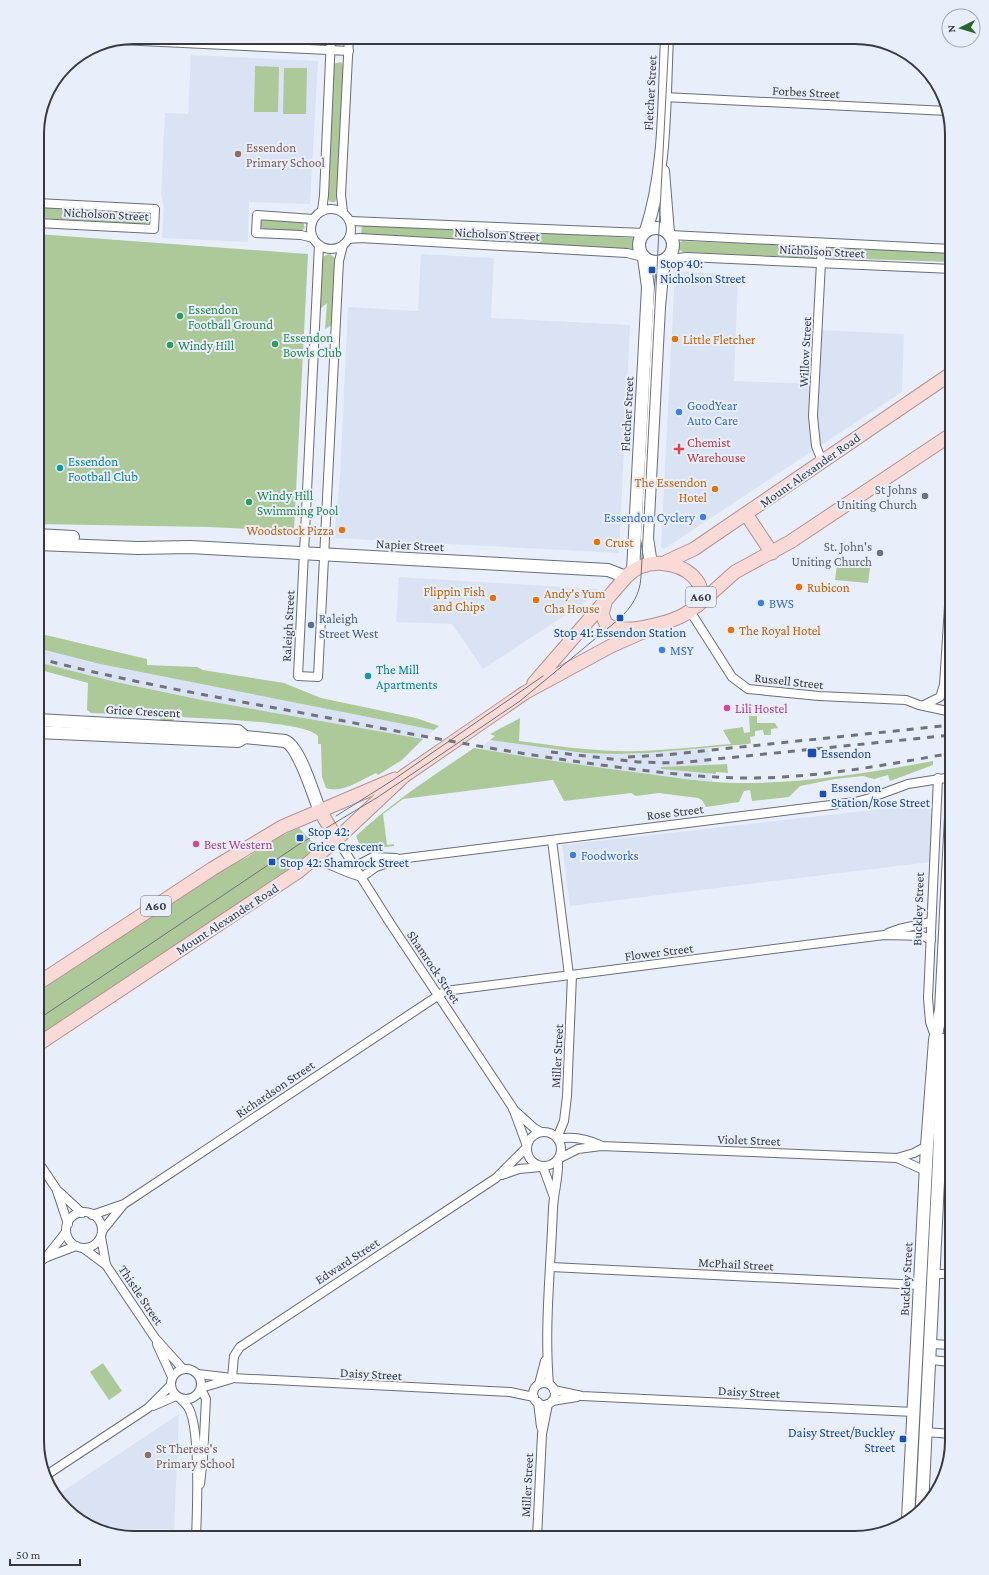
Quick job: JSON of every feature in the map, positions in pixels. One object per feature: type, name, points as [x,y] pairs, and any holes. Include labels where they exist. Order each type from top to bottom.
[{"type":"main road","name":"Mount Alexander Road","points":[[666,562],[689,552],[945,378]]},
{"type":"main road","name":"A60","points":[[692,610],[699,604],[702,596],[698,582],[690,574],[666,562],[651,564],[630,574],[605,603],[602,610],[602,618],[606,624],[614,628],[635,628],[663,623],[692,610],[711,596],[735,572],[772,553],[945,439]]},
{"type":"main road","points":[[746,514],[772,553]]},
{"type":"main road","name":"Mount Alexander Road","points":[[526,692],[605,603]]},
{"type":"main road","name":"Mount Alexander Road","points":[[44,1040],[282,883],[313,860],[404,776],[526,692],[611,646],[663,623]]},
{"type":"main road","name":"Mount Alexander Road","points":[[44,979],[212,869],[269,834],[404,776]]},
{"type":"main road","points":[[320,811],[337,838]]},
{"type":"street","points":[[204,44],[349,51]]},
{"type":"street","points":[[322,211],[330,44]]},
{"type":"street","points":[[313,219],[257,215],[256,233],[300,235],[331,249],[346,242],[352,227],[350,221],[343,212],[341,195],[349,44]]},
{"type":"street","name":"Fletcher Street","points":[[645,232],[652,207],[661,150],[667,44]]},
{"type":"street","name":"Forbes Street","points":[[664,97],[942,111]]},
{"type":"street","name":"Fletcher Street","points":[[661,150],[669,234]]},
{"type":"street","name":"Nicholson Street","points":[[44,203],[155,209],[154,229],[44,223]]},
{"type":"street","points":[[316,242],[311,226],[313,219],[322,211],[332,208],[343,212]]},
{"type":"street","name":"Nicholson Street","points":[[350,221],[645,232]]},
{"type":"street","points":[[657,228],[669,234],[673,247],[666,260],[654,263],[643,258],[638,245],[645,232],[657,228]]},
{"type":"street","name":"Nicholson Street","points":[[669,234],[945,249]]},
{"type":"street","name":"Nicholson Street","points":[[346,242],[360,238],[627,253],[643,258]]},
{"type":"street","name":"Raleigh Street","points":[[316,242],[298,676],[318,677],[339,261],[346,242]]},
{"type":"street","name":"Willow Street","points":[[822,243],[813,416],[816,446],[822,461]]},
{"type":"street","name":"Nicholson Street","points":[[666,260],[685,257],[945,270]]},
{"type":"street","name":"Fletcher Street","points":[[630,574],[648,291],[643,258]]},
{"type":"street","name":"Fletcher Street","points":[[651,564],[647,538],[659,307],[661,278],[666,260]]},
{"type":"street","name":"Napier Street","points":[[44,535],[140,540],[190,547]]},
{"type":"street","name":"Napier Street","points":[[44,544],[138,548],[190,547],[324,553],[608,570],[630,574]]},
{"type":"street","name":"Russell Street","points":[[692,610],[732,677],[748,689],[832,697],[906,700],[924,706]]},
{"type":"street","points":[[924,706],[940,697],[944,685],[945,669]]},
{"type":"street","points":[[924,706],[945,710]]},
{"type":"street","name":"Grice Crescent","points":[[44,721],[85,728],[171,733],[238,731],[245,737],[281,740],[290,743],[296,752],[320,811]]},
{"type":"street","name":"Grice Crescent","points":[[44,731],[85,728]]},
{"type":"street","name":"Buckley Street","points":[[935,1040],[930,1022],[929,1003],[931,922],[938,778]]},
{"type":"street","name":"Rose Street","points":[[356,866],[373,857],[399,859],[855,802],[908,784],[945,778]]},
{"type":"street","name":"Shamrock Street","points":[[337,838],[356,866],[390,923],[513,1108],[540,1132]]},
{"type":"street","name":"Miller Street","points":[[552,840],[571,975],[567,1096],[564,1121],[557,1139]]},
{"type":"street","name":"Rose Street","points":[[362,877],[376,867],[399,859]]},
{"type":"street","points":[[313,860],[327,863],[348,874],[362,877]]},
{"type":"street","name":"Flower Street","points":[[884,935],[899,929],[931,922]]},
{"type":"street","name":"Flower Street","points":[[438,994],[458,988],[884,935],[923,936],[931,940]]},
{"type":"street","name":"Richardson Street","points":[[92,1215],[124,1204],[438,994]]},
{"type":"street","name":"Buckley Street","points":[[909,1513],[920,1413],[920,1279],[927,1146],[935,1040],[945,1014]]},
{"type":"street","name":"Buckley Street","points":[[945,1018],[943,1028],[941,1100],[945,1132]]},
{"type":"street","name":"Shamrock Street","points":[[513,1108],[526,1147]]},
{"type":"street","points":[[551,1387],[546,1355],[554,1198],[557,1184],[558,1159],[561,1147],[557,1139],[548,1132],[540,1132],[532,1137],[526,1147],[530,1159],[542,1166],[551,1165],[558,1159]]},
{"type":"street","name":"Violet Street","points":[[557,1139],[571,1138],[590,1141],[601,1146]]},
{"type":"street","name":"Violet Street","points":[[558,1159],[578,1149],[601,1146],[897,1158],[914,1153],[927,1146]]},
{"type":"street","name":"Edward Street","points":[[232,1378],[236,1350],[496,1178],[521,1155],[526,1147]]},
{"type":"street","name":"Buckley Street","points":[[920,1413],[930,1360],[933,1286],[945,1151]]},
{"type":"street","name":"Violet Street","points":[[897,1158],[926,1171]]},
{"type":"street","points":[[542,1166],[554,1198]]},
{"type":"street","name":"Edward Street","points":[[496,1178],[519,1169],[542,1166]]},
{"type":"street","points":[[44,1170],[57,1190],[82,1213]]},
{"type":"street","points":[[57,1190],[71,1242],[80,1247]]},
{"type":"street","name":"Richardson Street","points":[[101,1234],[124,1204]]},
{"type":"street","points":[[44,1259],[80,1247],[94,1245],[101,1234],[99,1222],[92,1215],[82,1213],[73,1216],[67,1228],[47,1257]]},
{"type":"street","name":"Thistle Street","points":[[101,1234],[106,1265]]},
{"type":"street","name":"Thistle Street","points":[[80,1247],[106,1265],[155,1338],[183,1369]]},
{"type":"street","name":"McPhail Street","points":[[551,1267],[920,1279]]},
{"type":"street","points":[[920,1279],[934,1274],[945,1274]]},
{"type":"street","points":[[920,1279],[933,1286]]},
{"type":"street","name":"Thistle Street","points":[[155,1338],[172,1381]]},
{"type":"street","points":[[931,1344],[945,1345]]},
{"type":"street","points":[[537,1386],[546,1355]]},
{"type":"street","points":[[930,1360],[945,1361]]},
{"type":"street","points":[[148,1408],[172,1381],[175,1373],[183,1369],[191,1369],[198,1374],[201,1380],[201,1388],[206,1399],[203,1458],[197,1508]]},
{"type":"street","name":"Daisy Street","points":[[198,1374],[232,1378],[510,1392],[536,1400],[550,1402],[582,1396]]},
{"type":"street","name":"Daisy Street","points":[[201,1388],[232,1378]]},
{"type":"street","points":[[172,1381],[178,1397],[188,1407],[194,1425],[197,1508],[196,1531]]},
{"type":"street","name":"Miller Street","points":[[537,1386],[536,1400],[542,1434]]},
{"type":"street","name":"Daisy Street","points":[[510,1392],[537,1386],[551,1387],[582,1396],[920,1413]]},
{"type":"street","name":"Miller Street","points":[[537,1531],[542,1434],[550,1402],[554,1395],[551,1387]]},
{"type":"street","points":[[50,1473],[148,1408],[178,1397],[190,1399],[195,1397],[201,1388]]},
{"type":"street","points":[[919,1432],[945,1434]]},
{"type":"street","name":"Buckley Street","points":[[919,1432],[922,1501]]},
{"type":"shaded area","name":"Essendon Primary School","points":[[191,55],[318,61],[310,204],[249,202],[248,242],[162,238],[164,206],[161,194],[165,113],[188,114]]},
{"type":"shaded area","points":[[421,254],[494,258],[491,318],[630,325],[619,553],[334,538],[340,476],[348,307],[418,311]]},
{"type":"shaded area","points":[[675,271],[738,275],[734,381],[815,384],[818,330],[904,334],[902,392],[664,549],[661,547]]},
{"type":"shaded area","points":[[399,577],[598,589],[599,593],[483,669],[452,624],[396,622]]},
{"type":"shaded area","points":[[44,650],[100,664],[434,730],[423,739],[202,700],[116,682],[44,664]]},
{"type":"shaded area","points":[[490,740],[584,753],[615,754],[647,753],[709,747],[711,764],[661,767],[661,769],[711,774],[712,782],[593,767],[480,749]]},
{"type":"shaded area","points":[[934,803],[931,862],[570,906],[562,845]]},
{"type":"shaded area","name":"St Therese's Primary School","points":[[179,1414],[174,1531],[169,1529],[119,1529],[105,1526],[84,1516],[75,1509],[60,1493]]},
{"type":"green space","points":[[341,62],[344,67],[338,197],[335,202],[331,202],[327,199],[333,64]]},
{"type":"green space","points":[[255,66],[279,67],[278,112],[254,112]]},
{"type":"green space","points":[[284,68],[307,68],[306,114],[283,114]]},
{"type":"green space","points":[[44,207],[146,213],[150,215],[151,220],[144,224],[44,218]]},
{"type":"green space","points":[[264,219],[303,222],[305,228],[299,232],[262,229],[260,223]]},
{"type":"green space","points":[[362,224],[487,230],[489,231],[490,237],[486,242],[361,235]]},
{"type":"green space","points":[[508,232],[632,238],[634,240],[633,249],[626,250],[512,243],[508,241],[506,237]]},
{"type":"green space","name":"Windy Hill","points":[[44,235],[308,254],[294,531],[209,527],[44,524]]},
{"type":"green space","points":[[683,241],[811,246],[817,250],[818,254],[814,258],[683,252],[677,248],[678,243]]},
{"type":"green space","points":[[831,248],[945,252],[945,262],[833,258],[827,256],[826,252]]},
{"type":"green space","points":[[330,254],[335,258],[336,262],[332,325],[325,329],[327,303],[320,309],[322,259],[324,256]]},
{"type":"green space","points":[[837,565],[870,568],[868,583],[835,580]]},
{"type":"green space","points":[[44,635],[147,659],[147,665],[197,667],[203,670],[284,683],[321,698],[416,718],[439,726],[434,730],[100,664],[44,650]]},
{"type":"green space","points":[[44,664],[116,682],[202,700],[423,739],[402,760],[378,775],[376,773],[359,782],[339,789],[326,788],[322,777],[321,744],[318,744],[318,736],[309,731],[294,727],[251,721],[206,718],[175,717],[171,724],[157,724],[162,716],[91,713],[87,710],[88,683],[44,671]]},
{"type":"green space","points":[[749,716],[757,716],[757,723],[775,723],[778,728],[771,729],[771,735],[764,735],[763,730],[755,731],[755,736],[750,737],[751,743],[748,744],[647,753],[584,753],[490,740],[495,736],[490,734],[520,718],[519,741],[555,746],[591,750],[645,751],[731,744],[723,730],[743,727],[744,733],[750,732]]},
{"type":"green space","points":[[474,748],[633,772],[735,783],[809,780],[884,770],[933,761],[933,765],[890,781],[888,775],[874,779],[863,776],[835,779],[800,786],[789,797],[752,801],[750,790],[744,791],[739,802],[706,807],[702,800],[698,798],[659,793],[636,796],[631,793],[564,801],[553,780],[403,799],[383,814],[387,845],[394,844],[394,846],[368,849],[359,843],[356,836],[384,812]]},
{"type":"green space","points":[[727,764],[728,773],[716,772],[716,774],[661,769],[661,767]]},
{"type":"green space","points":[[299,828],[317,847],[294,868],[44,1034],[44,986],[219,870],[246,858],[277,838]]},
{"type":"green space","points":[[103,1363],[122,1391],[109,1400],[90,1372]]},
{"type":"tram line","points":[[44,1015],[298,845],[378,797],[520,701],[628,610],[637,595],[641,577],[669,44]]},
{"type":"tram line","points":[[336,816],[393,780],[543,676]]},
{"type":"railway","points":[[44,660],[148,684],[437,739],[575,761],[679,774],[749,778],[800,776],[876,766],[945,754]]},
{"type":"railway","points":[[628,757],[664,755],[945,726]]},
{"type":"railway","points":[[551,752],[638,762],[677,763],[945,736]]},
{"type":"place","name":"Essendon Primary School","points":[[238,154]]},
{"type":"place","name":"Stop 40: Nicholson Street","points":[[652,270]]},
{"type":"place","name":"Essendon Football Ground","points":[[180,316]]},
{"type":"place","name":"Little Fletcher","points":[[675,339]]},
{"type":"place","name":"Essendon Bowls Club","points":[[275,344]]},
{"type":"place","name":"Windy Hill","points":[[170,345]]},
{"type":"place","name":"GoodYear Auto Care","points":[[679,412]]},
{"type":"place","name":"Chemist Warehouse","points":[[679,449]]},
{"type":"place","name":"Essendon Football Club","points":[[60,468]]},
{"type":"place","name":"The Essendon Hotel","points":[[715,489]]},
{"type":"place","name":"St Johns Uniting Church","points":[[925,496]]},
{"type":"place","name":"Windy Hill Swimming Pool","points":[[249,502]]},
{"type":"place","name":"Essendon Cyclery","points":[[703,517]]},
{"type":"place","name":"Woodstock Pizza","points":[[342,530]]},
{"type":"place","name":"Crust","points":[[597,542]]},
{"type":"place","name":"St. John's Uniting Church","points":[[880,553]]},
{"type":"place","name":"Rubicon","points":[[799,587]]},
{"type":"place","name":"Flippin Fish and Chips","points":[[493,598]]},
{"type":"place","name":"Andy's Yum Cha House","points":[[536,600]]},
{"type":"place","name":"BWS","points":[[761,603]]},
{"type":"place","name":"Stop 41: Essendon Station","points":[[620,618]]},
{"type":"place","name":"Raleigh Street West","points":[[311,625]]},
{"type":"place","name":"The Royal Hotel","points":[[731,630]]},
{"type":"place","name":"MSY","points":[[662,650]]},
{"type":"place","name":"The Mill Apartments","points":[[368,676]]},
{"type":"place","name":"Lili Hostel","points":[[727,708]]},
{"type":"place","name":"Essendon","points":[[812,753]]},
{"type":"place","name":"Essendon Station/Rose Street","points":[[823,794]]},
{"type":"place","name":"Stop 42: Grice Crescent","points":[[300,838]]},
{"type":"place","name":"Best Western","points":[[196,844]]},
{"type":"place","name":"Foodworks","points":[[573,855]]},
{"type":"place","name":"Stop 42: Shamrock Street","points":[[272,862]]},
{"type":"place","name":"Daisy Street/Buckley Street","points":[[903,1439]]},
{"type":"place","name":"St Therese's Primary School","points":[[148,1455]]}]
